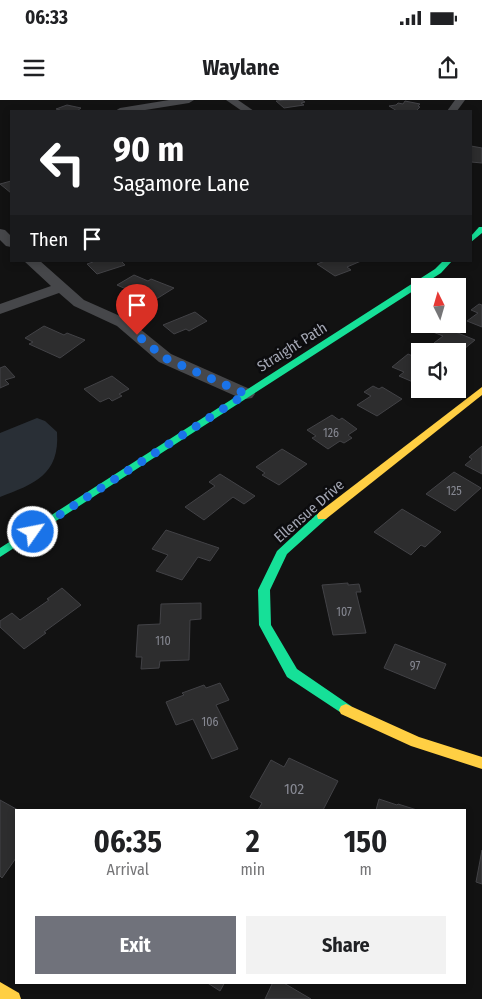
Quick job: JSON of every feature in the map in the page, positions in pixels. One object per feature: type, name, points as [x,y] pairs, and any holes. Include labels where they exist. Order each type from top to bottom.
[{"type":"main road","name":"Straight Path","points":[[0,553],[438,270],[447,262]]},
{"type":"main road","name":"Ellensue Drive","points":[[482,390],[314,523],[283,551],[264,590],[264,625],[292,673],[340,707],[416,742],[482,763]]},
{"type":"main road","points":[[0,990],[13,999]]},
{"type":"street","points":[[126,110],[189,100]]},
{"type":"street","points":[[231,100],[247,110]]},
{"type":"street","points":[[0,233],[10,242]]},
{"type":"street","points":[[32,262],[59,288],[79,303],[123,323],[165,358],[246,394]]},
{"type":"street","points":[[0,309],[59,288]]},
{"type":"shaded area","points":[[37,418],[45,421],[57,432],[57,447],[54,458],[49,468],[34,482],[0,497],[0,433]]},
{"type":"building","points":[[302,100],[305,102],[301,103],[304,105],[284,108],[276,101]]},
{"type":"building","points":[[405,101],[420,104],[418,106],[420,107],[417,110],[395,110],[389,106],[398,103],[403,104]]},
{"type":"building","points":[[67,105],[81,108],[78,110],[56,109]]},
{"type":"building","points":[[472,146],[482,148],[482,163],[472,162]]},
{"type":"building","points":[[10,181],[10,192],[0,184]]},
{"type":"building","points":[[93,262],[122,262],[125,265],[97,274],[87,264]]},
{"type":"building","points":[[322,262],[359,262],[347,267],[351,270],[335,276],[317,264]]},
{"type":"building","points":[[134,275],[174,288],[153,301],[117,285]]},
{"type":"building","points":[[479,304],[482,305],[482,327],[467,321],[478,313],[471,310]]},
{"type":"building","points":[[195,312],[207,321],[189,331],[186,329],[174,334],[163,325]]},
{"type":"building","points":[[44,326],[64,335],[67,333],[85,340],[60,358],[29,344],[33,342],[25,338]]},
{"type":"building","points":[[436,333],[458,333],[475,340],[466,347],[466,343],[434,343],[443,336]]},
{"type":"building","points":[[408,354],[411,355],[411,381],[399,376],[404,372],[392,367]]},
{"type":"building","points":[[5,366],[15,377],[5,380],[9,384],[0,388],[0,368]]},
{"type":"building","points":[[112,376],[129,389],[119,394],[122,396],[112,401],[109,398],[100,402],[84,389]]},
{"type":"building","points":[[373,386],[379,389],[382,387],[402,399],[377,416],[357,405],[371,396],[364,392]]},
{"type":"building","points":[[332,415],[339,420],[342,418],[357,429],[348,435],[352,438],[344,443],[340,441],[328,449],[312,438],[316,436],[307,430]]},
{"type":"building","points":[[482,446],[482,474],[465,465],[472,459],[469,457]]},
{"type":"building","points":[[282,449],[307,464],[279,485],[262,475],[265,473],[256,467]]},
{"type":"building","points":[[454,472],[481,488],[455,511],[426,494]]},
{"type":"building","points":[[220,474],[255,496],[244,504],[233,497],[204,520],[185,507],[215,486],[209,482]]},
{"type":"building","points":[[402,509],[441,532],[425,547],[421,545],[411,555],[374,532]]},
{"type":"building","points":[[166,530],[219,548],[210,561],[198,557],[182,580],[156,571],[168,555],[152,549]]},
{"type":"building","points":[[348,583],[348,585],[359,584],[361,592],[356,592],[366,633],[333,635],[322,585]]},
{"type":"building","points":[[62,588],[81,605],[24,649],[0,627],[0,621],[12,613],[20,620],[49,600],[47,599]]},
{"type":"building","points":[[201,603],[201,619],[190,620],[189,660],[160,661],[159,668],[141,669],[142,657],[136,657],[138,625],[160,624],[161,604]]},
{"type":"building","points":[[395,644],[446,664],[435,689],[384,668]]},
{"type":"building","points":[[220,683],[229,700],[216,705],[238,749],[212,759],[193,719],[176,725],[166,702],[184,695],[182,693],[204,685],[206,688]]},
{"type":"building","points":[[289,758],[338,781],[324,809],[259,809],[262,803],[250,797],[271,760],[284,767]]},
{"type":"building","points":[[379,799],[414,809],[376,809]]},
{"type":"building","points":[[0,800],[16,809],[15,859],[2,878],[0,876]]},
{"type":"building","points":[[482,850],[482,884],[476,882]]},
{"type":"building","points":[[209,984],[224,984],[220,991]]},
{"type":"building","points":[[272,984],[285,984],[311,999],[265,999]]},
{"type":"traffic: fast","points":[[472,239],[482,229]]},
{"type":"traffic: fast","points":[[0,553],[438,271],[447,262]]},
{"type":"traffic: fast","points":[[322,516],[283,551],[264,590],[265,625],[292,673],[346,710]]},
{"type":"traffic: slow","points":[[322,516],[482,390]]},
{"type":"traffic: slow","points":[[346,710],[416,742],[482,763]]},
{"type":"traffic: slow","points":[[0,990],[13,999]]},
{"type":"route","points":[[33,532],[246,394],[165,358],[137,335]]}]
